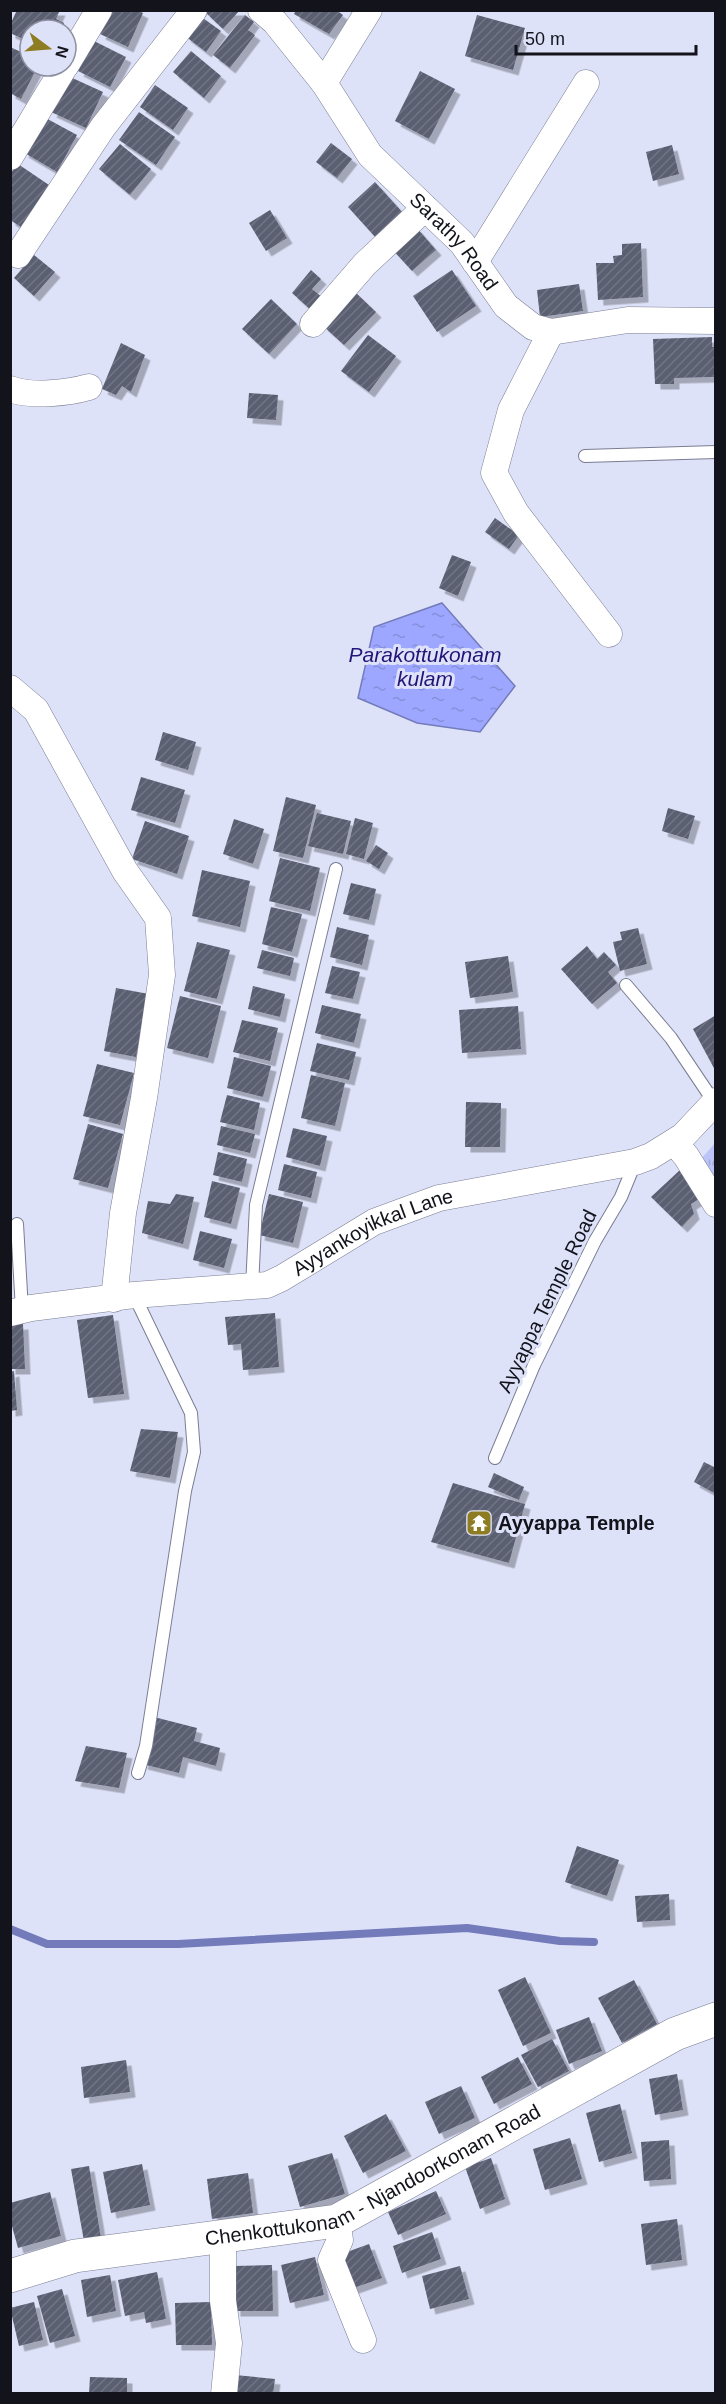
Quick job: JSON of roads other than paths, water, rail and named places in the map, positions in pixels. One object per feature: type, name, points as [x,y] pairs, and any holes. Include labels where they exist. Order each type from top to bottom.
[{"type":"main road","name":"Chenkottukonam - Njandoorkonam Road","points":[[10,2276],[75,2256],[337,2221],[675,2034],[716,2019]]},
{"type":"street","points":[[78,45],[99,10]]},
{"type":"street","points":[[18,255],[103,127],[194,10]]},
{"type":"street","name":"Sarathy Road","points":[[261,10],[275,22],[324,83],[370,155],[462,243],[506,306],[533,327],[551,332]]},
{"type":"street","points":[[324,83],[369,10]]},
{"type":"street","points":[[10,158],[58,78]]},
{"type":"street","points":[[475,262],[586,83]]},
{"type":"street","points":[[314,324],[365,264],[425,208]]},
{"type":"street","points":[[609,634],[516,513],[494,473],[511,410],[551,332],[628,320],[716,321]]},
{"type":"street","points":[[10,389],[20,393],[72,392],[89,387]]},
{"type":"street","points":[[10,688],[36,710],[124,871],[158,918],[162,975],[144,1098],[123,1213],[124,1297]]},
{"type":"street","name":"Ayyankoyikkal Lane","points":[[16,1312],[124,1297],[267,1285],[374,1222],[439,1198],[635,1162],[651,1156],[682,1136],[715,1102]]},
{"type":"street","points":[[674,1142],[686,1156],[716,1204]]},
{"type":"street","points":[[337,2221],[340,2240],[331,2259],[363,2340]]},
{"type":"street","points":[[223,2236],[223,2301],[229,2343],[224,2394]]},
{"type":"lane","points":[[585,456],[716,452]]},
{"type":"lane","points":[[252,1287],[256,1205],[336,869]]},
{"type":"lane","points":[[626,985],[671,1038],[715,1102]]},
{"type":"lane","name":"Ayyappa Temple Road","points":[[495,1458],[534,1365],[595,1241],[621,1197],[635,1162]]},
{"type":"lane","points":[[16,1312],[17,1224]]},
{"type":"lane","points":[[124,1297],[191,1413],[194,1452],[184,1491],[146,1746],[138,1773]]},
{"type":"water","name":"Parakottukonam kulam","points":[[442,603],[515,686],[480,732],[417,723],[358,698],[374,627]]},
{"type":"waterway","points":[[10,1929],[47,1944],[178,1944],[467,1928],[560,1941],[594,1942]]},
{"type":"place","name":"Ayyappa Temple","points":[[479,1523]]}]
